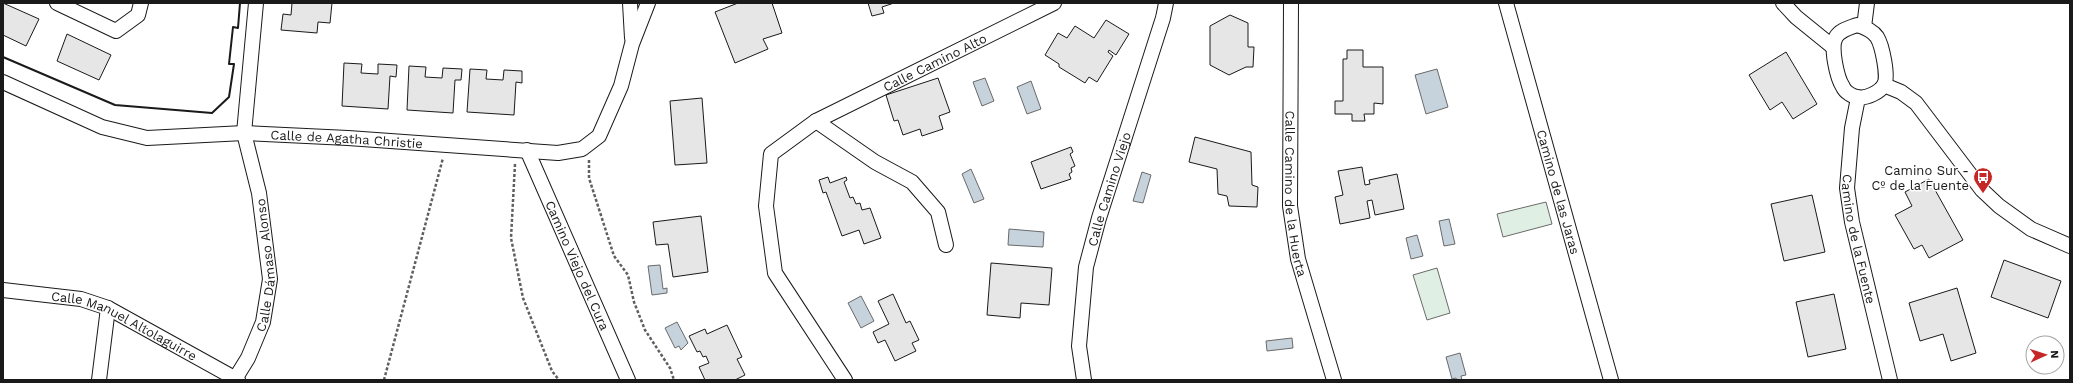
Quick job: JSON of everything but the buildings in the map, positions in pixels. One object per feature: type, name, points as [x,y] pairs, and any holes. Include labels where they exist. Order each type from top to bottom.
[{"type":"street","points":[[57,3],[116,31],[138,15],[142,3]]},
{"type":"street","name":"Calle Dámaso Alonso","points":[[237,379],[248,358],[263,322],[270,279],[259,193],[244,133],[256,3]]},
{"type":"street","name":"Calle de Agatha Christie","points":[[630,3],[632,44]]},
{"type":"street","name":"Calle de Agatha Christie","points":[[3,82],[102,127],[147,138],[244,133],[446,144],[558,152],[582,149],[599,136],[621,86],[632,44],[648,3]]},
{"type":"street","name":"Calle Camino Alto","points":[[845,380],[775,273],[766,206],[771,154],[816,121],[1054,3]]},
{"type":"street","name":"Calle Camino Viejo","points":[[1084,380],[1079,346],[1086,267],[1099,218],[1163,18],[1166,3]]},
{"type":"street","name":"Calle Camino de la Huerta","points":[[1291,3],[1290,206],[1298,259],[1334,380]]},
{"type":"street","name":"Camino de las Jaras","points":[[1506,3],[1611,380]]},
{"type":"street","points":[[1782,3],[1796,17],[1833,47]]},
{"type":"street","points":[[1864,27],[1867,3]]},
{"type":"street","points":[[1857,25],[1864,27],[1877,38],[1885,66],[1884,85],[1872,95],[1858,98],[1850,94],[1843,87],[1834,56],[1833,47],[1836,37],[1843,30],[1857,25]]},
{"type":"street","points":[[1884,85],[1901,92],[1916,103],[1982,190],[1999,206],[2031,229],[2070,246]]},
{"type":"street","name":"Camino de la Fuente","points":[[1858,98],[1852,128],[1847,188],[1852,222],[1890,380]]},
{"type":"street","points":[[816,121],[874,162],[912,182],[938,212],[946,244]]},
{"type":"street","name":"Camino Viejo del Cura","points":[[521,150],[628,380]]},
{"type":"street","name":"Calle Manuel Altolaguirre","points":[[3,290],[80,299],[108,308],[237,379]]},
{"type":"street","points":[[99,380],[108,308]]},
{"type":"path","points":[[384,380],[446,144]]},
{"type":"path","points":[[589,144],[589,178],[614,256],[628,275],[634,302],[645,330],[670,368],[674,380]]},
{"type":"path","points":[[521,150],[511,238],[524,298],[552,371],[559,380]]},
{"type":"green space","points":[[1546,202],[1552,224],[1503,237],[1497,214]]},
{"type":"green space","points":[[1437,268],[1450,313],[1427,320],[1413,275]]},
{"type":"shaded area","points":[[1437,69],[1448,107],[1426,114],[1415,75]]},
{"type":"shaded area","points":[[985,78],[994,101],[982,106],[973,82]]},
{"type":"shaded area","points":[[1031,81],[1041,109],[1027,114],[1017,87]]},
{"type":"shaded area","points":[[971,169],[984,199],[974,203],[962,174]]},
{"type":"shaded area","points":[[1142,172],[1151,175],[1143,203],[1133,201]]},
{"type":"shaded area","points":[[1449,219],[1455,244],[1444,246],[1439,221]]},
{"type":"shaded area","points":[[1009,229],[1044,232],[1043,247],[1008,245]]},
{"type":"shaded area","points":[[1417,235],[1423,256],[1411,259],[1406,238]]},
{"type":"shaded area","points":[[660,265],[663,289],[667,288],[667,293],[652,295],[648,266]]},
{"type":"shaded area","points":[[861,296],[874,321],[861,328],[848,303]]},
{"type":"shaded area","points":[[677,322],[688,343],[681,350],[679,346],[675,348],[665,328]]},
{"type":"shaded area","points":[[1292,338],[1293,348],[1267,351],[1266,341]]},
{"type":"shaded area","points":[[1460,353],[1466,375],[1461,376],[1462,380],[1457,380],[1456,378],[1452,379],[1446,357]]},
{"type":"wall","points":[[3,57],[115,105],[212,113],[229,97],[234,64],[229,64],[233,27],[238,28],[240,3]]},
{"type":"place","name":"Camino Sur - Cº de la Fuente","points":[[1983,194]]}]
